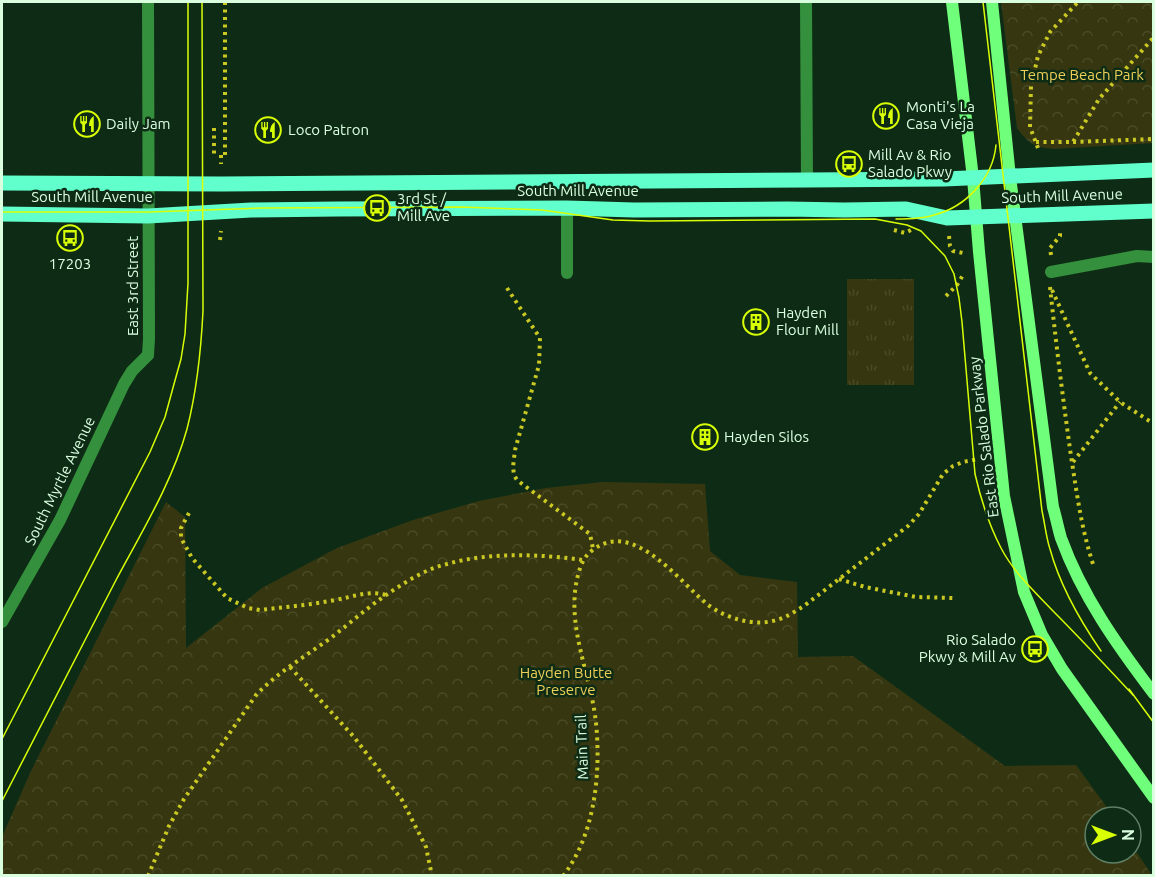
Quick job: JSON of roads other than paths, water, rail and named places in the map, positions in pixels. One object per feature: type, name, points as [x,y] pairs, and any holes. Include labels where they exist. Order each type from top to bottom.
[{"type":"main road","name":"East Rio Salado Parkway","points":[[952,2],[973,178],[999,455],[1004,496],[1023,592],[1042,635],[1062,669],[1154,798]]},
{"type":"main road","points":[[992,2],[1010,177],[1053,507],[1061,537],[1077,576],[1094,608],[1123,653],[1154,694]]},
{"type":"main road","name":"South Mill Avenue","points":[[2,183],[807,180],[1010,177],[1154,170]]},
{"type":"main road","name":"South Mill Avenue","points":[[2,214],[148,216],[251,210],[567,208],[634,210],[906,209],[947,218],[1154,212]]},
{"type":"street","name":"East 3rd Street","points":[[148,2],[148,355]]},
{"type":"street","points":[[806,2],[807,180]]},
{"type":"street","points":[[567,208],[567,273]]},
{"type":"street","points":[[1051,279],[1137,256],[1154,257]]},
{"type":"street","name":"South Myrtle Avenue","points":[[2,622],[60,520],[124,384],[132,371],[148,355]]},
{"type":"tram line","points":[[2,739],[150,452],[165,417],[181,359],[188,283],[188,2]]},
{"type":"tram line","points":[[2,801],[155,507],[173,469],[187,429],[198,370],[203,311],[202,2]]},
{"type":"tram line","points":[[983,2],[1042,511],[1059,576],[1078,614],[1101,651]]},
{"type":"tram line","points":[[896,219],[934,215],[946,211],[967,198],[984,180],[990,169],[996,145]]},
{"type":"tram line","points":[[2,212],[461,207],[542,210],[613,220],[875,219],[907,225],[921,231],[945,256],[954,274],[962,322],[975,474],[997,539],[1006,557],[1025,582],[1133,695]]},
{"type":"tram line","points":[[1129,689],[1154,723]]},
{"type":"place","name":"Monti's La Casa Vieja","points":[[886,116]]},
{"type":"place","name":"Daily Jam","points":[[87,124]]},
{"type":"place","name":"Loco Patron","points":[[268,130]]},
{"type":"place","name":"Mill Av & Rio Salado Pkwy","points":[[849,164]]},
{"type":"place","name":"3rd St / Mill Ave","points":[[377,208]]},
{"type":"place","name":"17203","points":[[70,238]]},
{"type":"place","name":"Hayden Flour Mill","points":[[756,322]]},
{"type":"place","name":"Hayden Silos","points":[[705,437]]},
{"type":"place","name":"Rio Salado Pkwy & Mill Av","points":[[1035,649]]},
{"type":"park label","name":"Tempe Beach Park","points":[[1082,75]]},
{"type":"park label","name":"Hayden Butte Preserve","points":[[566,682]]}]
